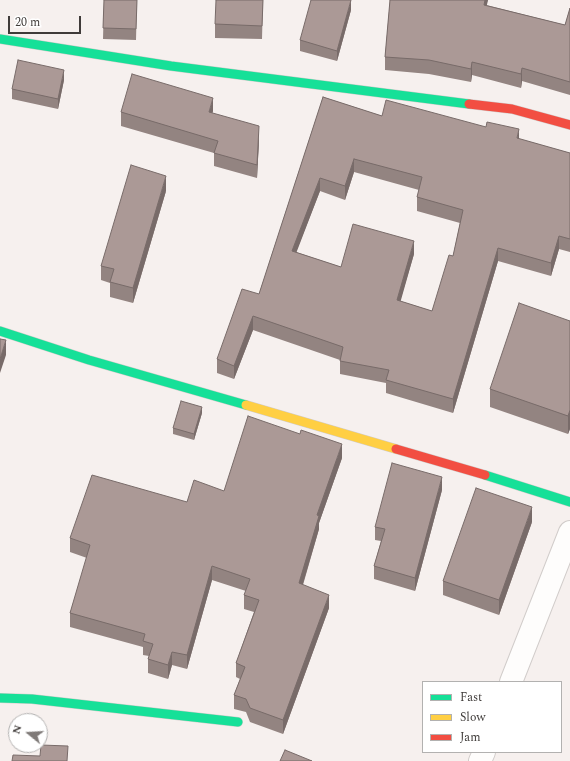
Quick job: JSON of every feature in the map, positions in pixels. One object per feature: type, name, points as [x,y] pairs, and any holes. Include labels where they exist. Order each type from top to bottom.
[{"type":"street","points":[[0,39],[171,66],[512,109],[570,125]]},
{"type":"street","points":[[0,331],[89,360],[455,466],[570,502]]},
{"type":"street","points":[[511,681],[570,532]]},
{"type":"street","points":[[0,698],[32,699],[238,722]]},
{"type":"building","points":[[104,0],[137,0],[136,29],[103,28]]},
{"type":"building","points":[[216,0],[263,0],[262,26],[215,24]]},
{"type":"building","points":[[311,0],[351,0],[337,51],[300,40]]},
{"type":"building","points":[[390,0],[485,0],[484,5],[565,25],[570,8],[570,82],[522,68],[521,74],[472,62],[471,69],[429,60],[385,57]]},
{"type":"building","points":[[18,60],[64,70],[58,99],[12,89]]},
{"type":"building","points":[[132,74],[213,98],[209,112],[259,126],[257,165],[214,153],[218,141],[121,112]]},
{"type":"building","points":[[323,97],[382,116],[386,100],[486,127],[487,122],[519,129],[517,138],[570,153],[570,239],[559,236],[551,263],[498,248],[453,399],[386,380],[389,370],[340,361],[343,347],[253,316],[234,366],[217,359],[242,289],[259,294]],"holes":[[[354,159],[422,177],[417,197],[463,210],[453,256],[449,255],[432,311],[397,300],[414,241],[353,224],[341,267],[292,251],[320,178],[345,186]]]},
{"type":"building","points":[[131,165],[166,176],[133,288],[110,282],[114,269],[101,266]]},
{"type":"building","points":[[519,303],[570,321],[570,410],[568,416],[490,389]]},
{"type":"building","points":[[0,339],[6,340],[0,359]]},
{"type":"building","points":[[181,401],[202,407],[194,434],[173,428]]},
{"type":"building","points":[[248,416],[300,434],[301,430],[342,444],[317,515],[319,516],[299,583],[329,595],[283,720],[250,708],[246,699],[234,695],[245,667],[236,663],[259,600],[244,595],[250,579],[212,566],[187,655],[172,652],[168,665],[148,659],[153,644],[143,641],[145,634],[70,613],[90,545],[70,538],[92,475],[187,502],[194,480],[224,491]]},
{"type":"building","points":[[392,463],[442,477],[415,578],[374,566],[385,529],[375,527]]},
{"type":"building","points":[[476,488],[532,507],[499,600],[443,581]]},
{"type":"building","points":[[48,745],[68,746],[67,761],[12,761],[13,755],[40,756],[40,753],[48,753]]},
{"type":"building","points":[[285,750],[312,761],[280,761]]},
{"type":"traffic: fast","points":[[0,39],[171,66],[469,104]]},
{"type":"traffic: fast","points":[[0,331],[89,360],[246,405]]},
{"type":"traffic: fast","points":[[485,475],[570,502]]},
{"type":"traffic: fast","points":[[0,698],[32,699],[238,722]]},
{"type":"traffic: slow","points":[[246,405],[396,449]]},
{"type":"traffic: jam","points":[[469,104],[512,109],[570,125]]},
{"type":"traffic: jam","points":[[396,449],[485,475]]}]
